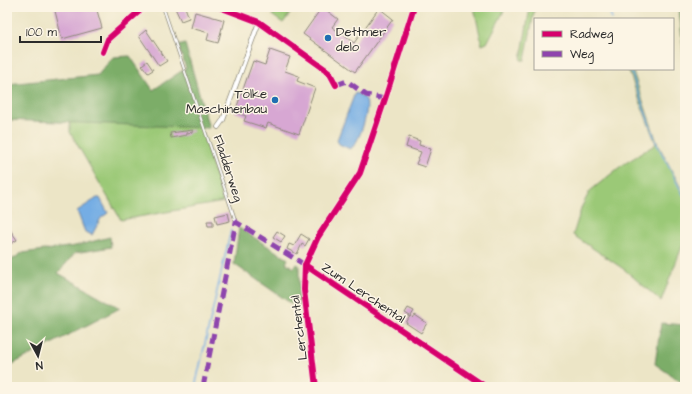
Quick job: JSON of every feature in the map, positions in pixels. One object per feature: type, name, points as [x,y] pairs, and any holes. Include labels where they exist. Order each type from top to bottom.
[{"type":"street","points":[[103,52],[108,39],[144,7]]},
{"type":"street","points":[[219,7],[259,22],[329,72],[336,85]]},
{"type":"street","name":"Zum Lerchental","points":[[414,7],[360,173],[318,237],[305,265],[486,387]]},
{"type":"street","name":"Fladderweg","points":[[218,127],[223,120],[259,22]]},
{"type":"street","name":"Lerchental","points":[[305,265],[304,290],[316,387]]},
{"type":"lane","name":"Fladderweg","points":[[163,7],[236,222]]},
{"type":"green space","points":[[271,7],[295,7],[283,23],[273,16]]},
{"type":"green space","points":[[474,7],[506,7],[487,43],[482,45]]},
{"type":"green space","points":[[530,7],[535,7],[525,60],[521,60]]},
{"type":"green space","points":[[679,7],[685,7],[685,72]]},
{"type":"green space","points":[[185,44],[209,128],[7,120],[7,84],[98,75],[113,57],[130,56],[153,90],[186,68],[178,46]]},
{"type":"green space","points":[[628,70],[632,70],[657,142],[685,196],[685,239],[661,301],[625,270],[573,235],[582,206],[590,191],[621,166],[656,144]]},
{"type":"green space","points":[[70,122],[201,127],[223,202],[121,220],[70,132]]},
{"type":"green space","points":[[239,228],[288,259],[286,263],[294,268],[297,264],[299,265],[299,309],[234,264]]},
{"type":"green space","points":[[110,237],[111,247],[75,253],[58,273],[120,308],[7,367],[7,263],[22,253],[75,246]]},
{"type":"green space","points":[[661,323],[685,325],[685,386],[681,386],[681,382],[655,364]]},
{"type":"water","points":[[355,93],[361,95],[366,100],[367,105],[360,134],[357,141],[350,149],[339,144],[337,140]]},
{"type":"water","points":[[97,198],[100,198],[108,213],[101,218],[92,235],[85,232],[77,211]]},
{"type":"building","points":[[54,7],[96,7],[102,28],[62,39]]},
{"type":"building","points":[[185,7],[189,18],[181,21],[175,8]]},
{"type":"building","name":"Dettmer delo","points":[[322,7],[338,19],[332,27],[354,43],[379,8],[393,19],[355,72],[303,34]]},
{"type":"building","points":[[195,12],[224,20],[218,43],[207,40],[209,33],[191,28]]},
{"type":"building","points":[[146,30],[167,61],[159,66],[139,36]]},
{"type":"building","name":"Tölke Maschinenbau","points":[[270,50],[290,57],[285,71],[299,76],[297,81],[315,88],[299,134],[268,123],[266,128],[244,121],[246,116],[235,112],[253,61],[265,65]]},
{"type":"building","points":[[147,61],[153,70],[148,73],[142,65]]},
{"type":"building","points":[[193,130],[193,132],[187,133],[187,135],[171,138],[170,133]]},
{"type":"building","points":[[409,137],[420,141],[419,145],[431,149],[425,167],[416,164],[421,152],[406,147]]},
{"type":"building","points":[[228,213],[230,221],[217,224],[215,216]]},
{"type":"building","points":[[207,221],[213,221],[213,226],[208,226]]},
{"type":"building","points":[[7,225],[17,240],[7,246]]},
{"type":"building","points":[[277,231],[285,236],[281,242],[273,237]]},
{"type":"building","points":[[301,234],[309,239],[305,246],[302,244],[297,254],[287,249],[289,244],[294,246]]},
{"type":"building","points":[[408,308],[414,311],[411,316],[413,318],[415,315],[427,323],[421,333],[406,323],[410,316],[405,313]]},
{"type":"waterway","points":[[608,7],[612,18]]},
{"type":"waterway","points":[[630,70],[656,142],[685,198]]},
{"type":"waterway","points":[[195,387],[231,230]]},
{"type":"marked path","points":[[336,85],[347,81],[366,95],[385,99]]},
{"type":"marked path","points":[[203,387],[236,222],[305,265]]},
{"type":"cycle path","points":[[103,52],[108,39],[144,7]]},
{"type":"cycle path","points":[[219,7],[259,22],[329,72],[336,85]]},
{"type":"cycle path","points":[[316,387],[304,290],[305,265],[318,237],[360,173],[414,7]]},
{"type":"cycle path","points":[[305,265],[486,387]]},
{"type":"place","name":"Dettmer delo","points":[[328,38]]},
{"type":"place","name":"Tölke Maschinenbau","points":[[275,100]]}]
